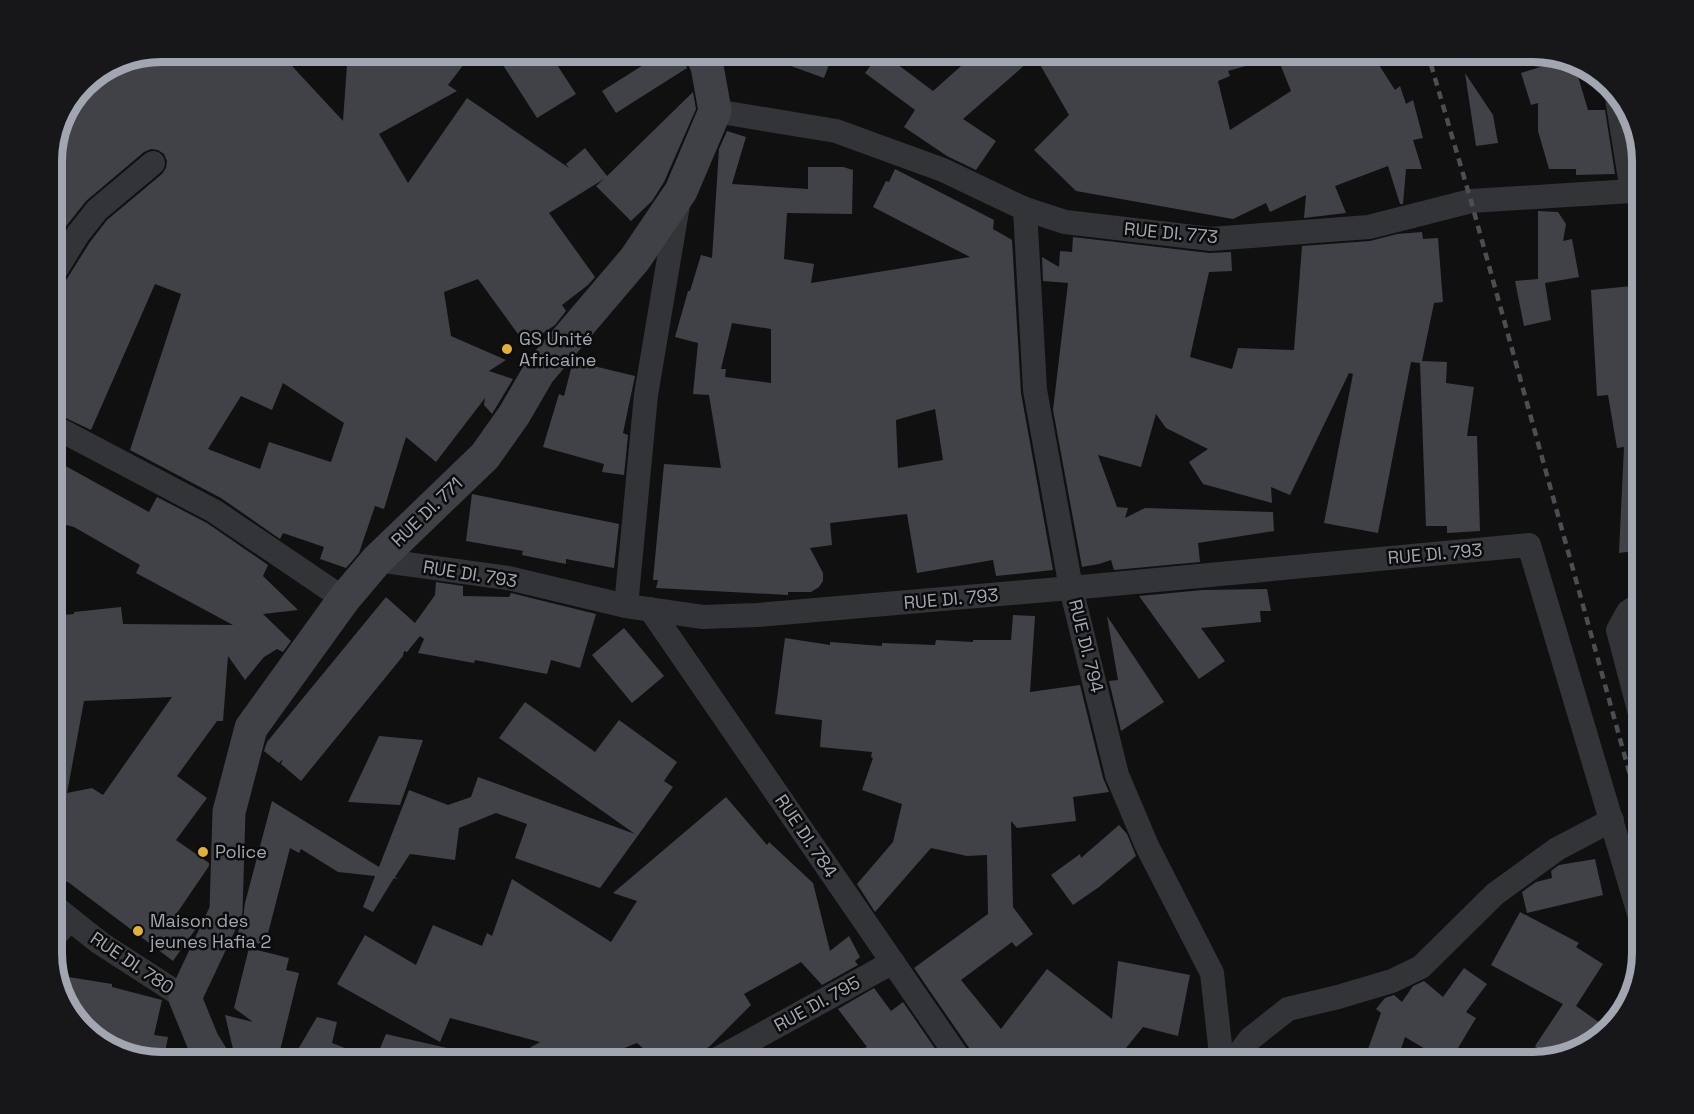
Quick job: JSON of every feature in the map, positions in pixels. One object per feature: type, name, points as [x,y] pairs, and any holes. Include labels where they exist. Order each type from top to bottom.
[{"type":"street","points":[[705,62],[716,111]]},
{"type":"street","name":"RUE DI. 771","points":[[185,998],[226,911],[229,812],[251,728],[344,598],[377,560],[485,456],[514,415],[539,372],[635,259],[681,191],[716,111]]},
{"type":"street","name":"RUE DI. 773","points":[[716,111],[836,130],[943,170],[1026,209],[1065,222],[1211,239],[1370,227],[1471,201],[1632,191]]},
{"type":"street","points":[[1621,115],[1632,164]]},
{"type":"street","points":[[62,260],[96,210],[153,163]]},
{"type":"street","points":[[626,606],[646,395],[681,191]]},
{"type":"street","name":"RUE DI. 794","points":[[1026,209],[1035,390],[1071,588],[1117,774],[1146,846],[1212,973],[1221,1052]]},
{"type":"street","points":[[62,431],[214,511],[344,598]]},
{"type":"street","name":"RUE DI. 793","points":[[377,560],[507,578],[626,606],[702,617],[758,615],[1071,588],[1529,545],[1612,820]]},
{"type":"street","name":"RUE DI. 784","points":[[650,609],[955,1052]]},
{"type":"street","points":[[1632,609],[1628,612],[1618,630],[1632,683]]},
{"type":"street","points":[[1240,1052],[1250,1039],[1288,1009],[1392,981],[1420,967],[1495,894],[1557,849],[1612,820],[1632,889]]},
{"type":"street","name":"RUE DI. 780","points":[[62,913],[100,943],[185,998],[209,1052]]},
{"type":"street","name":"RUE DI. 795","points":[[730,1052],[893,962]]},
{"type":"lane","points":[[62,938],[75,923]]},
{"type":"building","points":[[296,62],[292,66],[343,121],[347,62],[466,62],[448,85],[457,91],[379,134],[408,183],[467,98],[569,168],[566,164],[585,148],[607,176],[693,92],[696,109],[664,182],[652,201],[631,221],[596,186],[604,179],[549,213],[595,277],[562,305],[566,311],[555,325],[526,345],[478,279],[444,292],[451,336],[506,360],[489,371],[513,379],[492,414],[484,405],[485,398],[436,462],[406,437],[384,509],[375,506],[359,553],[346,568],[320,559],[324,547],[283,533],[280,539],[221,498],[130,450],[181,294],[155,284],[91,430],[62,416],[62,286],[107,220],[162,174],[167,161],[164,154],[151,149],[144,152],[86,201],[62,233],[62,154],[63,141],[69,123],[78,106],[106,78],[141,63]],"holes":[[[283,383],[344,423],[331,462],[269,442],[260,469],[208,449],[241,396],[272,410]]]},
{"type":"building","points":[[501,62],[555,62],[576,94],[537,118]]},
{"type":"building","points":[[648,62],[685,62],[687,68],[616,113],[602,91]]},
{"type":"building","points":[[780,62],[830,62],[824,78]]},
{"type":"building","points":[[873,62],[894,62],[933,91],[966,62],[1028,62],[963,119],[996,141],[976,170],[947,156],[904,127],[915,110],[865,73]]},
{"type":"building","points":[[1038,62],[1260,62],[1228,71],[1230,76],[1218,81],[1230,130],[1291,91],[1279,62],[1377,62],[1395,90],[1400,86],[1406,104],[1413,100],[1423,138],[1413,140],[1422,169],[1406,169],[1403,204],[1400,204],[1388,166],[1335,186],[1346,213],[1304,218],[1306,195],[1270,212],[1266,203],[1233,219],[1076,191],[1034,150],[1069,115]]},
{"type":"building","points":[[1552,64],[1577,72],[1588,110],[1605,110],[1615,174],[1576,175],[1576,169],[1549,169],[1538,131],[1538,103],[1531,105],[1521,73]]},
{"type":"building","points":[[1465,73],[1493,115],[1498,143],[1476,146]]},
{"type":"building","points":[[727,131],[746,137],[732,184],[808,189],[808,167],[843,167],[853,170],[852,214],[787,213],[784,259],[814,264],[811,283],[970,257],[873,207],[895,169],[994,220],[993,229],[1012,240],[1021,393],[1053,570],[996,576],[993,560],[917,573],[907,514],[830,523],[832,545],[810,548],[823,573],[823,581],[811,592],[788,592],[788,595],[656,588],[658,580],[653,580],[664,464],[721,468],[709,395],[693,394],[698,343],[675,337],[701,255],[712,258],[719,149]],"holes":[[[732,323],[771,329],[771,383],[725,377],[726,369],[721,369]],[[935,409],[943,460],[898,468],[896,420]]]},
{"type":"building","points":[[1538,211],[1558,212],[1566,224],[1563,241],[1572,239],[1579,277],[1545,283],[1551,320],[1524,326],[1515,281],[1538,279]]},
{"type":"building","points":[[1422,232],[1423,239],[1438,238],[1443,302],[1434,303],[1422,361],[1447,362],[1446,383],[1474,387],[1467,436],[1477,436],[1480,531],[1447,533],[1447,526],[1426,526],[1420,363],[1411,362],[1378,533],[1324,523],[1353,374],[1349,373],[1290,495],[1271,487],[1272,503],[1203,484],[1189,462],[1208,449],[1166,428],[1156,414],[1141,467],[1098,455],[1117,507],[1128,508],[1125,518],[1145,508],[1273,512],[1274,531],[1198,543],[1200,562],[1114,570],[1111,560],[1082,567],[1053,410],[1068,283],[1043,281],[1042,257],[1059,267],[1060,251],[1072,252],[1073,237],[1209,253],[1231,252],[1232,271],[1209,272],[1190,357],[1232,369],[1238,348],[1294,350],[1302,246],[1370,241],[1397,234]]},
{"type":"building","points":[[1632,286],[1632,551],[1619,553],[1624,447],[1617,448],[1608,395],[1597,396],[1591,290]]},
{"type":"building","points":[[573,361],[635,376],[623,433],[628,435],[624,475],[602,472],[604,464],[543,447],[559,394],[564,396]]},
{"type":"building","points":[[62,464],[149,512],[157,497],[207,523],[268,565],[263,576],[298,610],[263,614],[291,641],[283,652],[277,649],[264,657],[245,680],[228,656],[223,721],[217,721],[177,776],[207,798],[176,840],[209,863],[209,866],[177,913],[197,927],[173,961],[68,882],[62,881],[62,615],[121,607],[123,624],[233,625],[136,573],[140,565],[74,527],[62,524]],"holes":[[[172,697],[103,795],[92,788],[67,793],[84,701]]]},
{"type":"building","points":[[472,494],[619,524],[614,568],[566,559],[566,564],[522,555],[523,551],[466,541]]},
{"type":"building","points":[[436,582],[463,586],[463,596],[509,597],[511,593],[596,614],[580,668],[551,660],[547,674],[475,660],[474,663],[418,653],[424,639],[420,636],[407,652],[404,651],[403,656],[301,781],[281,764],[283,759],[279,763],[264,751],[267,742],[386,597],[415,623],[435,595]]},
{"type":"building","points":[[1267,589],[1271,611],[1260,611],[1261,622],[1201,628],[1225,661],[1199,679],[1139,596],[1203,590]]},
{"type":"building","points":[[1013,615],[1035,616],[1030,692],[1080,685],[1103,778],[1109,792],[1073,797],[1076,821],[1017,828],[1011,821],[1013,907],[1033,934],[1016,947],[1012,942],[961,980],[1001,1029],[1047,969],[1112,1019],[1118,961],[1190,975],[1178,1036],[1143,1027],[1123,1052],[972,1052],[914,968],[988,914],[987,855],[967,856],[931,848],[875,912],[857,884],[893,842],[902,804],[862,790],[873,758],[871,757],[872,752],[820,747],[822,720],[775,714],[785,638],[830,645],[830,642],[882,646],[882,643],[935,645],[936,640],[973,642],[973,640],[1011,640]]},
{"type":"building","points":[[1107,616],[1164,702],[1121,731],[1109,681],[1118,680]]},
{"type":"building","points":[[624,628],[664,676],[632,703],[592,655]]},
{"type":"building","points":[[525,702],[595,752],[619,720],[677,762],[664,781],[673,787],[600,888],[515,858],[527,824],[496,813],[459,828],[455,860],[410,854],[395,877],[398,879],[394,878],[373,912],[363,907],[375,876],[338,872],[301,849],[299,853],[290,848],[265,945],[236,938],[243,919],[245,903],[272,801],[379,867],[409,790],[448,805],[471,797],[478,777],[635,834],[499,738]]},
{"type":"building","points":[[379,736],[423,740],[400,805],[348,802]]},
{"type":"building","points":[[726,797],[767,845],[769,842],[813,883],[830,951],[849,936],[860,957],[855,961],[858,965],[822,985],[801,962],[744,994],[751,1005],[702,1052],[647,1052],[637,1043],[614,1052],[522,1052],[540,1042],[450,1018],[440,1042],[337,984],[365,935],[416,965],[433,925],[482,946],[487,933],[492,936],[512,879],[611,942],[637,901],[613,893]]},
{"type":"building","points":[[1119,825],[1127,834],[1136,856],[1073,905],[1051,875],[1080,854],[1081,858]]},
{"type":"building","points":[[1595,859],[1603,895],[1527,913],[1522,892],[1536,882],[1552,878],[1551,871],[1559,865]]},
{"type":"building","points":[[1520,912],[1579,943],[1576,947],[1603,964],[1576,1006],[1600,1023],[1594,1031],[1571,1045],[1541,1052],[1535,1046],[1563,1004],[1491,965]]},
{"type":"building","points":[[249,948],[289,958],[286,970],[299,973],[280,1052],[234,1052],[225,1015],[253,1022],[234,1008]]},
{"type":"building","points":[[1464,968],[1487,984],[1466,1012],[1476,1018],[1456,1052],[1430,1052],[1405,1037],[1400,1052],[1367,1052],[1381,1013],[1376,1009],[1385,998],[1394,995],[1402,1002],[1413,986],[1424,981],[1443,997]]},
{"type":"building","points":[[64,976],[112,984],[112,987],[162,1000],[154,1035],[168,1037],[165,1052],[148,1052],[123,1045],[106,1036],[86,1019],[75,1003]]},
{"type":"building","points":[[874,988],[891,1011],[903,1002],[937,1052],[853,1052],[867,1047],[838,1009]]},
{"type":"building","points":[[317,1017],[337,1022],[332,1043],[355,1052],[296,1052]]},
{"type":"building","points":[[386,1034],[464,1052],[378,1052]]},
{"type":"railway","points":[[1430,62],[1632,782]]},
{"type":"place","name":"GS Unité Africaine","points":[[507,349]]},
{"type":"place","name":"Police","points":[[203,852]]},
{"type":"place","name":"Maison des jeunes Hafia 2","points":[[138,931]]}]
